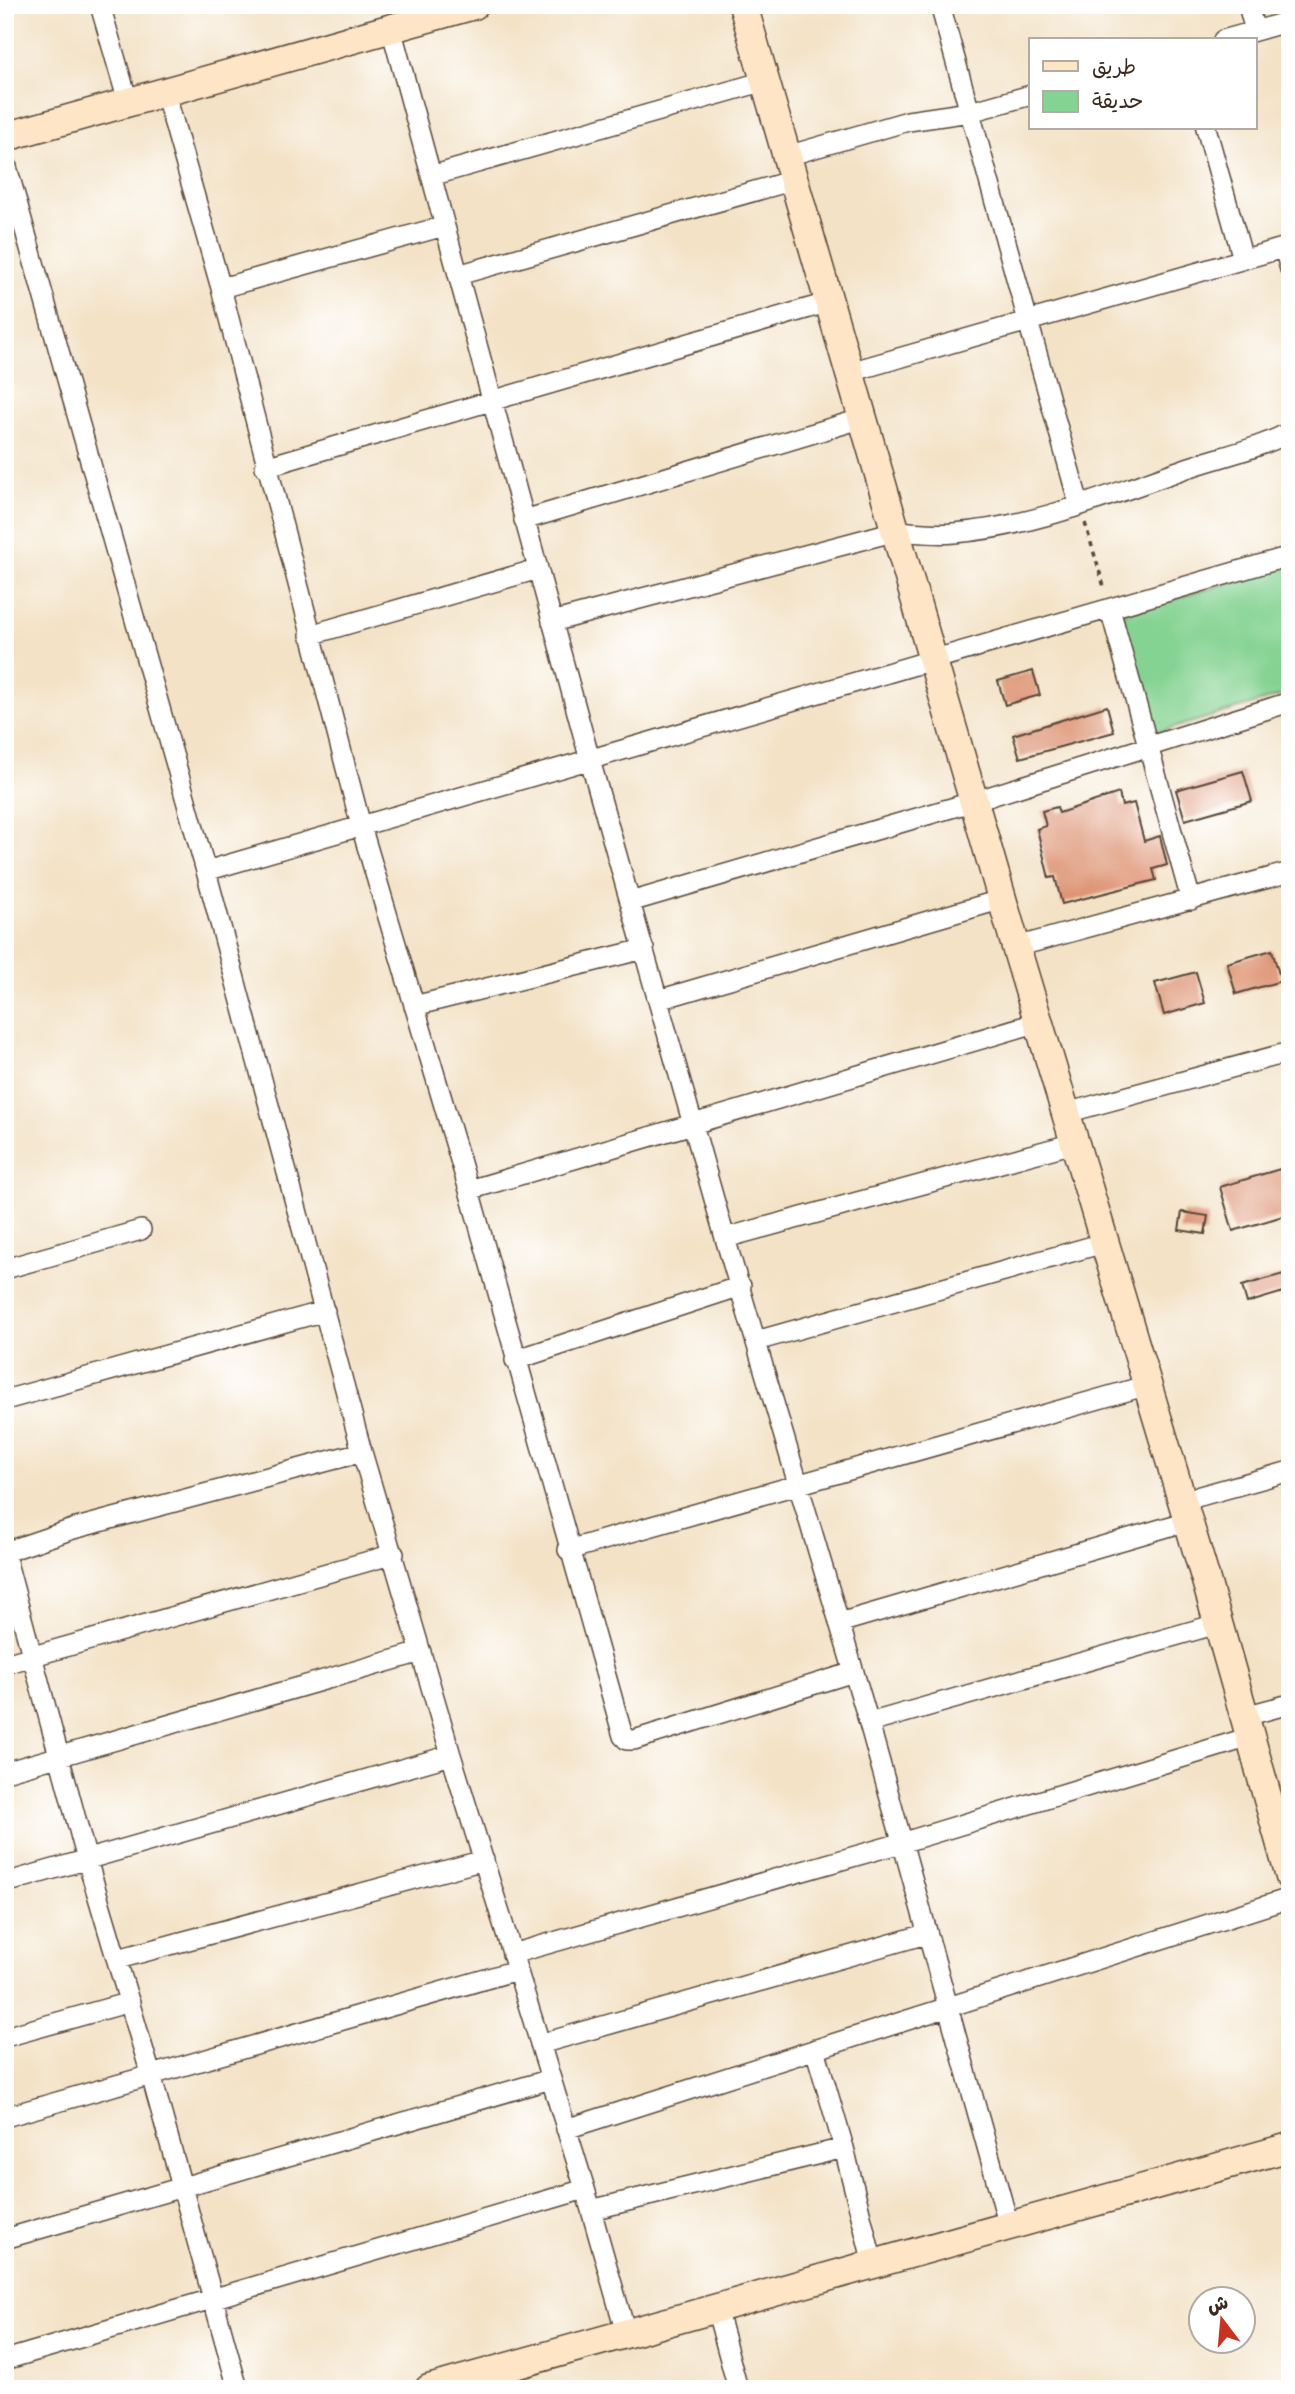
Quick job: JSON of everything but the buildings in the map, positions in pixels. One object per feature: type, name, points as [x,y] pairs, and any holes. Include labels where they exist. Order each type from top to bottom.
[{"type":"street","points":[[100,5],[128,102]]},
{"type":"street","points":[[5,137],[473,5]]},
{"type":"street","points":[[743,5],[1016,947],[1074,1143],[1107,1242],[1290,1877]]},
{"type":"street","points":[[940,5],[1079,505]]},
{"type":"street","points":[[1248,5],[1255,31]]},
{"type":"street","points":[[1230,38],[1290,21]]},
{"type":"street","points":[[391,28],[590,760],[725,1238],[869,1723],[1009,2226]]},
{"type":"street","points":[[431,176],[765,81]]},
{"type":"street","points":[[165,92],[221,288],[265,467],[361,826],[469,1190],[568,1550],[626,1740],[854,1672]]},
{"type":"street","points":[[458,275],[791,168],[908,121],[970,112],[1029,96]]},
{"type":"street","points":[[1207,130],[1243,259]]},
{"type":"street","points":[[5,160],[206,870],[362,1452],[394,1554],[450,1755],[585,2189],[626,2333]]},
{"type":"street","points":[[221,288],[444,226]]},
{"type":"street","points":[[850,372],[1287,247],[1290,268]]},
{"type":"street","points":[[265,467],[830,302]]},
{"type":"street","points":[[524,520],[864,418]]},
{"type":"street","points":[[552,622],[896,531],[966,532],[1005,526],[1129,491],[1189,467],[1263,445],[1290,432]]},
{"type":"street","points":[[206,870],[1290,556]]},
{"type":"street","points":[[310,635],[538,569]]},
{"type":"street","points":[[1110,609],[1191,900]]},
{"type":"street","points":[[630,902],[975,802],[1290,702]]},
{"type":"street","points":[[1016,947],[1290,872]]},
{"type":"street","points":[[658,1000],[1003,899]]},
{"type":"street","points":[[414,1006],[644,949]]},
{"type":"street","points":[[469,1190],[694,1126],[1039,1022]]},
{"type":"street","points":[[1066,1113],[1290,1052]]},
{"type":"street","points":[[725,1238],[1074,1143]]},
{"type":"street","points":[[5,1269],[141,1230]]},
{"type":"street","points":[[756,1341],[1107,1242]]},
{"type":"street","points":[[515,1360],[741,1286]]},
{"type":"street","points":[[5,1400],[325,1311]]},
{"type":"street","points":[[568,1550],[1148,1385]]},
{"type":"street","points":[[239,2389],[118,1959],[87,1860],[5,1553],[74,1529],[362,1452]]},
{"type":"street","points":[[839,1623],[1185,1511],[1290,1471]]},
{"type":"street","points":[[5,1664],[394,1554]]},
{"type":"street","points":[[869,1723],[1217,1624]]},
{"type":"street","points":[[5,1772],[421,1652]]},
{"type":"street","points":[[5,2118],[901,1843],[1247,1726],[1290,1704]]},
{"type":"street","points":[[5,1883],[450,1755]]},
{"type":"street","points":[[118,1959],[484,1860]]},
{"type":"street","points":[[566,2129],[1290,1898]]},
{"type":"street","points":[[540,2044],[926,1934]]},
{"type":"street","points":[[5,2037],[130,2002]]},
{"type":"street","points":[[815,2049],[844,2148],[873,2264]]},
{"type":"street","points":[[5,2239],[551,2079]]},
{"type":"street","points":[[429,2389],[1290,2147]]},
{"type":"street","points":[[591,2210],[844,2148]]},
{"type":"street","points":[[5,2360],[585,2189]]},
{"type":"street","points":[[716,2308],[738,2389]]},
{"type":"path","points":[[1079,505],[1110,609]]},
{"type":"green space","points":[[1290,565],[1290,693],[1156,733],[1121,614]]}]
